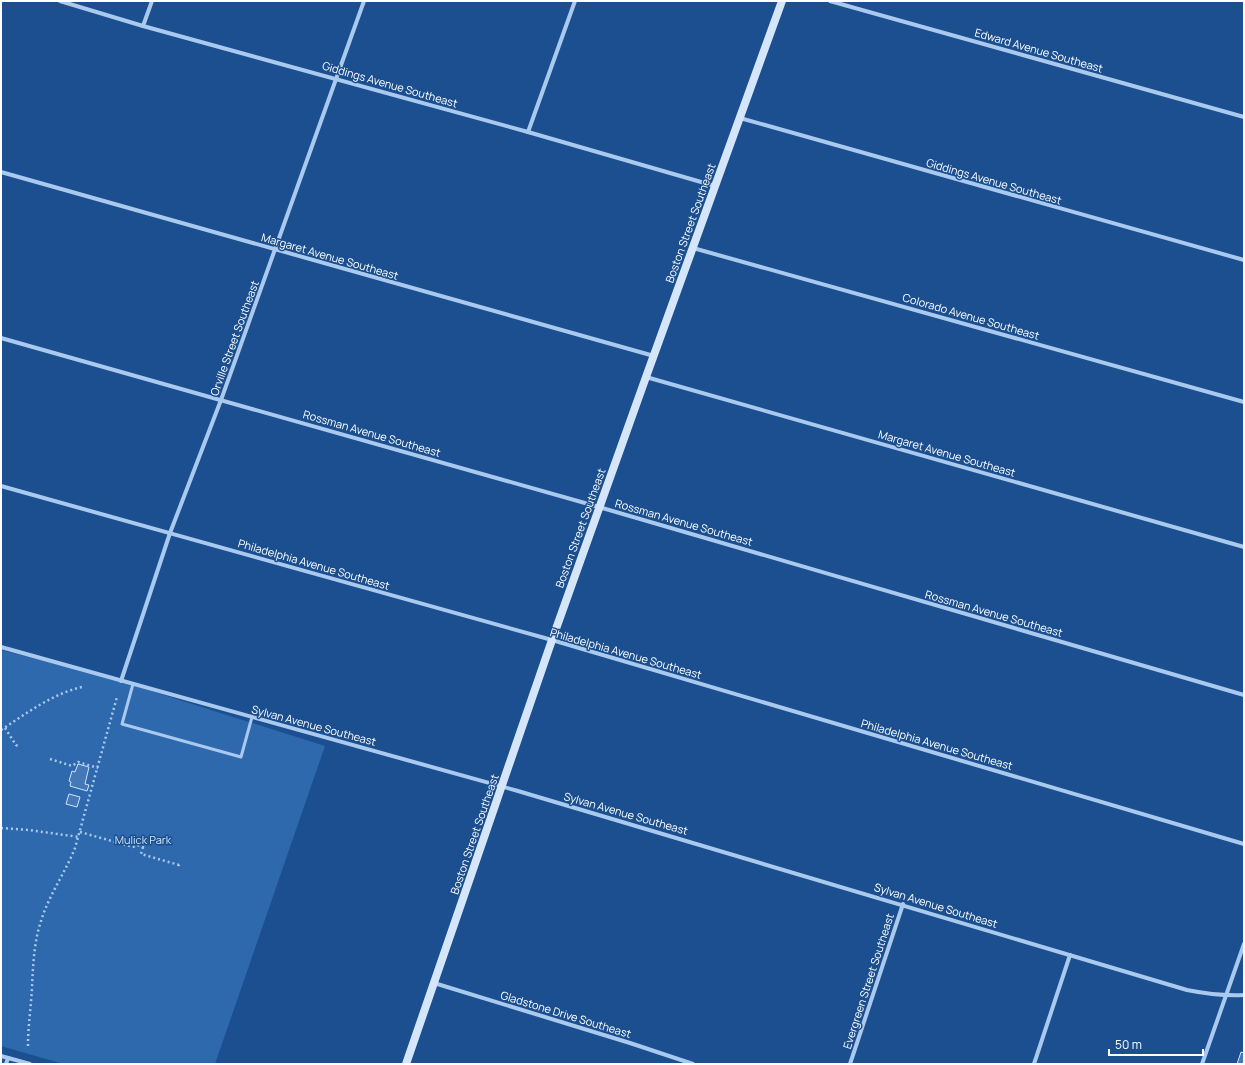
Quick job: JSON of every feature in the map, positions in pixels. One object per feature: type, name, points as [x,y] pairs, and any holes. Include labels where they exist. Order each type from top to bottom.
[{"type":"street","name":"Giddings Avenue Southeast","points":[[60,1],[143,26],[528,132],[716,186]]},
{"type":"street","points":[[143,26],[152,1]]},
{"type":"street","name":"Orville Street Southeast","points":[[121,681],[170,533],[221,400],[364,1]]},
{"type":"street","points":[[528,132],[575,1]]},
{"type":"street","name":"Boston Street Southeast","points":[[406,1064],[599,507],[782,1]]},
{"type":"street","name":"Edward Avenue Southeast","points":[[830,1],[1244,117]]},
{"type":"street","name":"Giddings Avenue Southeast","points":[[740,118],[1244,260]]},
{"type":"street","name":"Margaret Avenue Southeast","points":[[1,172],[654,356]]},
{"type":"street","name":"Colorado Avenue Southeast","points":[[693,248],[1244,402]]},
{"type":"street","name":"Rossman Avenue Southeast","points":[[1,338],[599,507],[1244,695]]},
{"type":"street","name":"Margaret Avenue Southeast","points":[[646,377],[1244,547]]},
{"type":"street","name":"Philadelphia Avenue Southeast","points":[[1,486],[552,640],[1244,844]]},
{"type":"street","name":"Sylvan Avenue Southeast","points":[[1,647],[502,786],[903,904],[1187,990],[1226,996],[1244,995]]},
{"type":"street","name":"Evergreen Street Southeast","points":[[850,1064],[903,904]]},
{"type":"street","points":[[1202,1064],[1244,944]]},
{"type":"street","points":[[1034,1064],[1070,955]]},
{"type":"street","name":"Gladstone Drive Southeast","points":[[434,983],[630,1043],[693,1064]]},
{"type":"street","points":[[1,1056],[30,1064]]},
{"type":"street","points":[[6,1064],[8,1058]]},
{"type":"lane","points":[[133,684],[122,724],[226,753],[241,757],[252,717]]},
{"type":"path","points":[[1,730],[57,695],[82,687]]},
{"type":"path","points":[[28,1046],[32,965],[41,921],[48,902],[69,863],[75,848],[118,697]]},
{"type":"path","points":[[5,728],[16,745],[20,747]]},
{"type":"path","points":[[50,759],[72,766],[78,762],[98,768]]},
{"type":"path","points":[[1,828],[79,836]]},
{"type":"path","points":[[80,832],[133,847],[137,845],[145,847],[141,854],[179,865],[179,863]]},
{"type":"green space","name":"Mulick Park","points":[[1,650],[104,676],[325,746],[215,1064],[63,1064],[1,1046]]},
{"type":"building","points":[[78,764],[89,767],[85,784],[89,785],[87,791],[70,786],[71,782],[69,781],[72,771],[75,772]]},
{"type":"building","points":[[69,794],[80,797],[77,807],[66,804]]},
{"type":"building","points":[[1241,1052],[1244,1053],[1244,1064],[1237,1064]]}]
